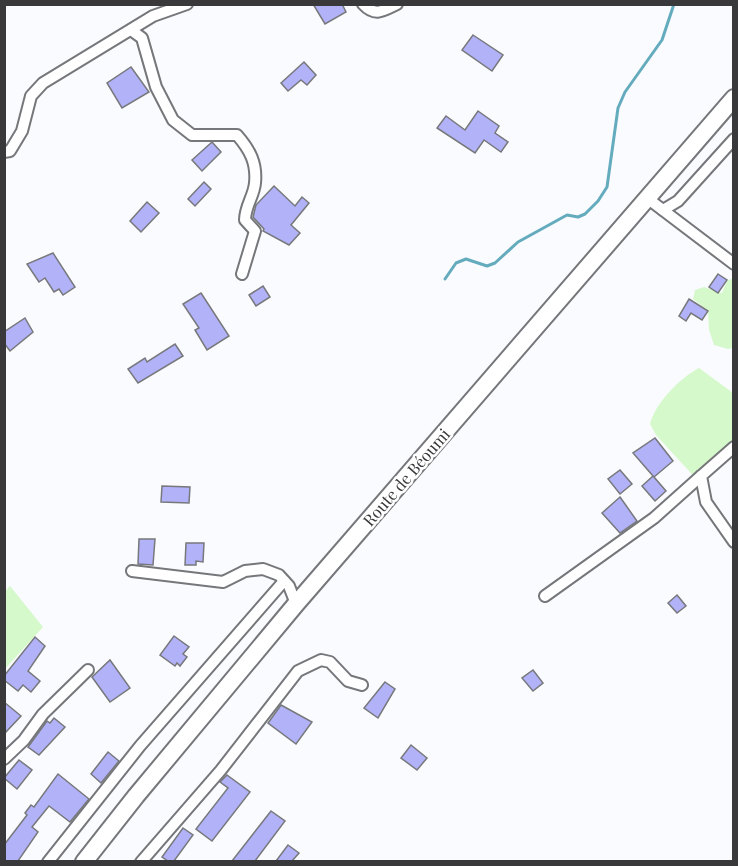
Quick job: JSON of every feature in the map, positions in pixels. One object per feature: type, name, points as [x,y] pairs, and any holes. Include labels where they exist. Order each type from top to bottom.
[{"type":"main road","name":"Route de Béoumi","points":[[84,861],[296,604],[734,99]]},
{"type":"street","points":[[4,152],[10,151],[22,131],[31,96],[42,83],[153,16],[187,4]]},
{"type":"street","points":[[363,4],[370,11],[380,13],[397,4]]},
{"type":"street","points":[[131,30],[142,38],[156,87],[173,120],[192,135],[237,135],[252,153],[255,184],[245,209],[245,220],[255,231],[242,274]]},
{"type":"street","points":[[663,210],[678,201],[734,139]]},
{"type":"street","points":[[647,198],[734,264]]},
{"type":"street","points":[[545,596],[654,518],[734,447]]},
{"type":"street","points":[[700,476],[706,502],[734,542]]},
{"type":"street","points":[[132,571],[223,582],[245,571],[263,569],[279,575],[296,604]]},
{"type":"street","points":[[48,861],[140,746],[284,581]]},
{"type":"street","points":[[141,861],[221,770],[298,671],[321,660],[330,662],[348,681],[362,685]]},
{"type":"street","points":[[4,759],[88,670]]},
{"type":"green space","points":[[733,278],[733,348],[728,349],[714,345],[709,330],[708,311],[693,299],[695,290],[704,287],[722,293],[727,281]]},
{"type":"green space","points":[[699,368],[733,393],[733,450],[700,483],[656,435],[650,424],[657,408],[669,392]]},
{"type":"green space","points":[[10,586],[43,627],[5,669],[5,591]]},
{"type":"building","points":[[313,4],[342,4],[346,12],[325,24]]},
{"type":"building","points":[[473,35],[503,55],[492,71],[462,50]]},
{"type":"building","points":[[304,62],[316,75],[307,85],[301,80],[288,91],[281,83]]},
{"type":"building","points":[[131,67],[149,92],[122,108],[107,83]]},
{"type":"building","points":[[478,111],[499,126],[495,133],[508,142],[501,152],[484,140],[475,153],[437,128],[446,116],[465,130]]},
{"type":"building","points":[[212,142],[221,152],[202,171],[192,160]]},
{"type":"building","points":[[204,182],[211,189],[195,206],[188,199]]},
{"type":"building","points":[[274,186],[295,206],[302,197],[309,203],[291,225],[300,233],[289,245],[263,231],[264,229],[253,217],[256,205]]},
{"type":"building","points":[[147,202],[159,213],[141,232],[130,221]]},
{"type":"building","points":[[53,253],[75,287],[63,295],[59,289],[54,292],[45,278],[39,282],[27,264]]},
{"type":"building","points":[[718,274],[727,280],[718,293],[709,287]]},
{"type":"building","points":[[263,286],[270,297],[256,306],[249,295]]},
{"type":"building","points":[[201,293],[229,336],[207,350],[195,330],[199,328],[183,304]]},
{"type":"building","points":[[689,299],[708,311],[702,320],[691,313],[686,321],[679,316]]},
{"type":"building","points":[[25,318],[33,332],[10,351],[4,343],[4,332]]},
{"type":"building","points":[[175,344],[183,356],[138,383],[128,369],[145,358],[147,362]]},
{"type":"building","points":[[655,438],[673,461],[654,477],[666,491],[655,501],[642,486],[653,476],[633,453]]},
{"type":"building","points":[[620,470],[632,484],[620,494],[608,479]]},
{"type":"building","points":[[162,486],[190,487],[189,503],[161,502]]},
{"type":"building","points":[[620,497],[637,521],[620,533],[602,513]]},
{"type":"building","points":[[139,539],[155,539],[153,565],[138,564]]},
{"type":"building","points":[[186,543],[204,543],[203,562],[196,561],[196,565],[185,565]]},
{"type":"building","points":[[677,595],[686,606],[677,613],[668,603]]},
{"type":"building","points":[[174,636],[189,647],[183,654],[187,657],[180,666],[177,663],[175,666],[160,655]]},
{"type":"building","points":[[35,637],[45,646],[28,671],[40,681],[31,692],[23,685],[18,691],[4,680],[4,676]]},
{"type":"building","points":[[110,660],[130,688],[110,702],[92,677]]},
{"type":"building","points":[[533,670],[543,683],[533,691],[522,678]]},
{"type":"building","points":[[385,682],[395,689],[378,718],[364,708]]},
{"type":"building","points":[[4,702],[21,716],[4,734]]},
{"type":"building","points":[[281,705],[312,722],[296,744],[268,723]]},
{"type":"building","points":[[54,718],[65,727],[39,755],[28,747],[47,721],[50,723]]},
{"type":"building","points":[[411,745],[427,758],[417,770],[401,758]]},
{"type":"building","points":[[108,752],[119,761],[101,783],[91,774]]},
{"type":"building","points":[[19,760],[32,770],[17,789],[4,778]]},
{"type":"building","points":[[58,774],[89,799],[70,822],[49,806],[32,827],[38,832],[18,861],[4,861],[4,845],[27,815],[25,813],[31,805],[34,807]]},
{"type":"building","points":[[227,775],[250,792],[212,841],[196,829],[228,788],[220,782]]},
{"type":"building","points":[[271,811],[285,821],[255,861],[232,861]]},
{"type":"building","points":[[183,828],[193,835],[174,861],[168,861],[162,857]]},
{"type":"building","points":[[288,845],[299,853],[292,861],[276,861]]},
{"type":"waterway","points":[[445,279],[456,263],[466,259],[487,266],[495,263],[518,242],[567,215],[578,217],[585,214],[598,201],[607,187],[618,108],[625,92],[662,40],[674,4]]}]
